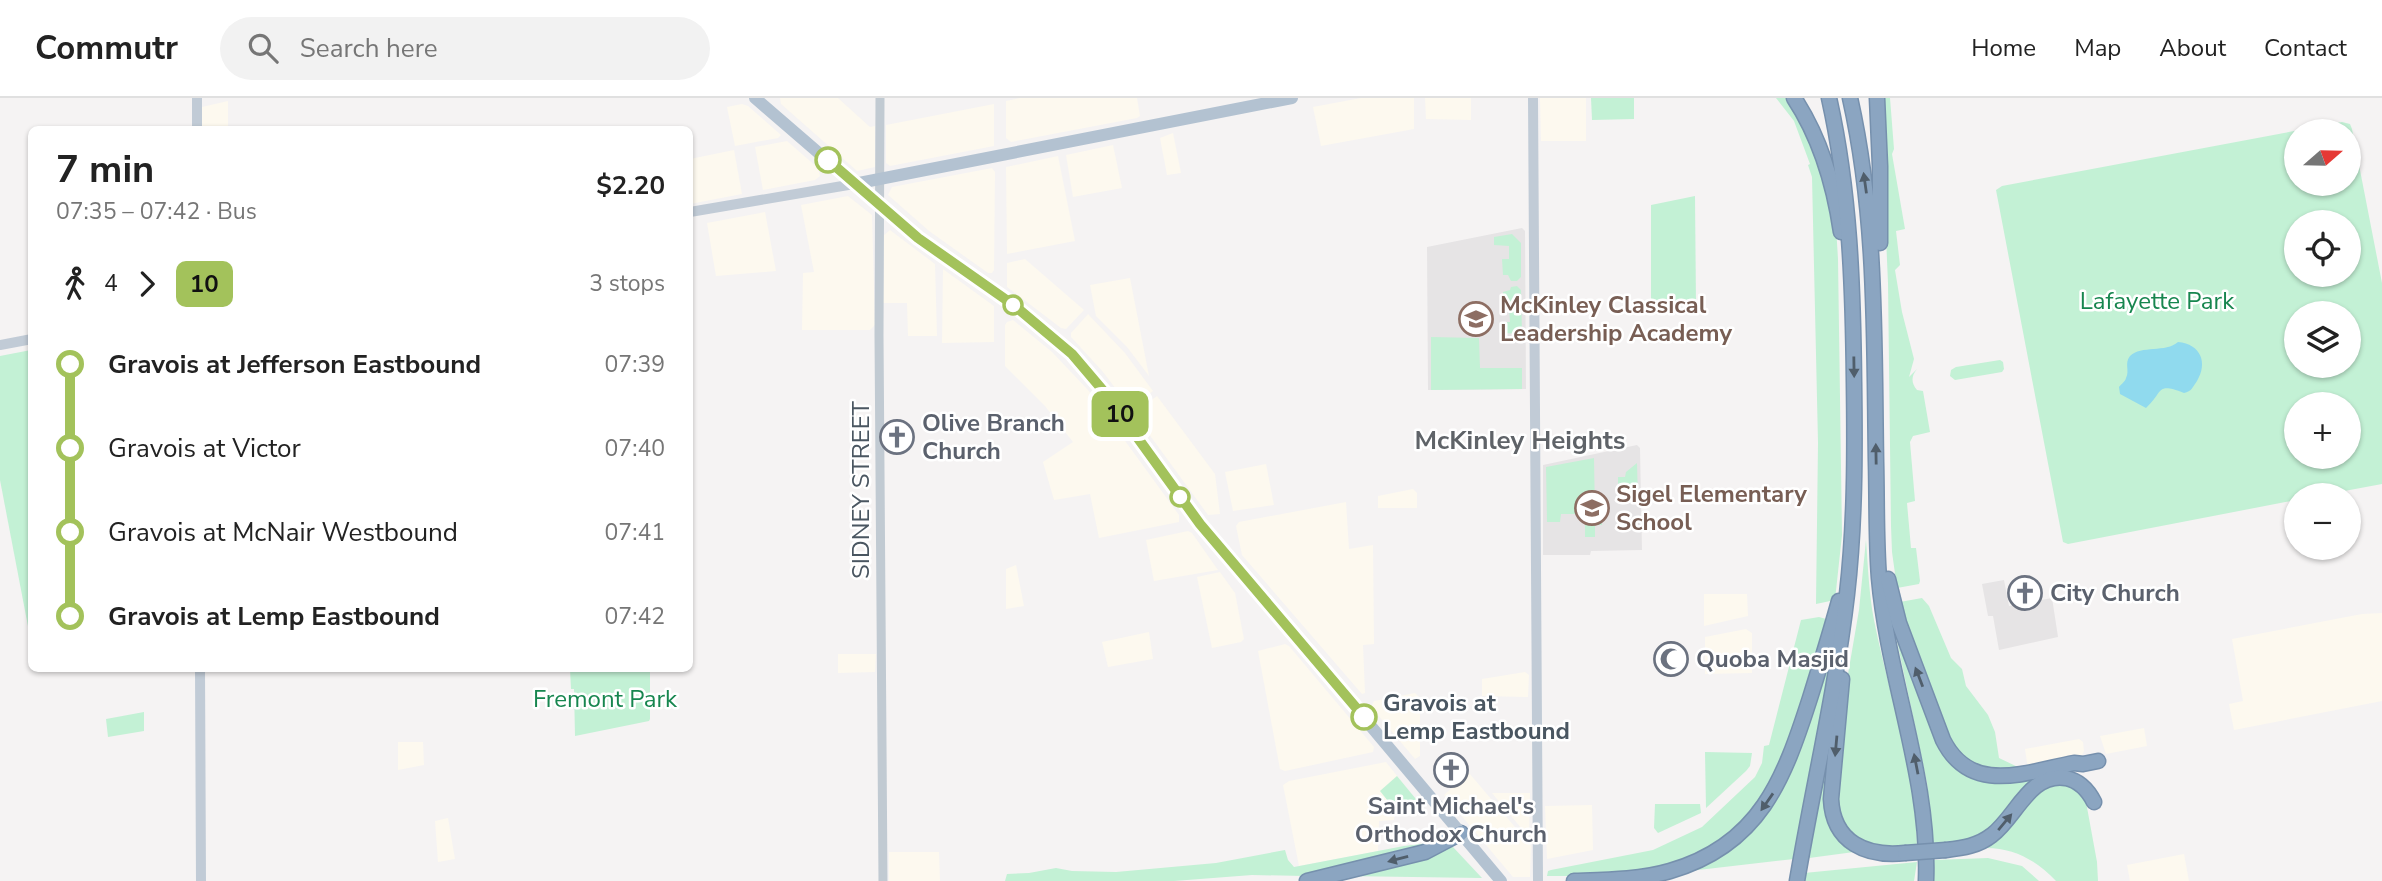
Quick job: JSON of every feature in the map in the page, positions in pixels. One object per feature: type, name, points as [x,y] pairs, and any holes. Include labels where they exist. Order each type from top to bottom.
[{"type":"highway","points":[[1794,98],[1815,134],[1827,166],[1836,200],[1853,299]]},
{"type":"highway","points":[[1829,98],[1846,191],[1853,299],[1859,567],[1841,687],[1831,808],[1842,832],[1857,846],[1876,854],[1971,846],[1990,837],[2034,788],[2048,780],[2062,778],[2076,782],[2087,790],[2094,802]]},
{"type":"highway","points":[[1850,98],[1867,193],[1873,300],[1880,580],[1884,615],[1917,767],[1926,831],[1926,881]]},
{"type":"highway","points":[[1873,300],[1877,280],[1880,215],[1877,98]]},
{"type":"highway","points":[[1797,881],[1843,626],[1851,553],[1855,459]]},
{"type":"highway","points":[[1877,522],[1899,623],[1943,740],[1953,757],[1969,769],[1988,776],[2026,773],[2074,762],[2083,764],[2098,761]]},
{"type":"highway","points":[[1574,881],[1639,877],[1671,871],[1728,842],[1757,816],[1776,788],[1793,751],[1824,653],[1851,553]]},
{"type":"highway","points":[[1918,881],[1926,831]]},
{"type":"highway","points":[[1307,881],[1425,852],[1461,833]]},
{"type":"main road","points":[[197,98],[197,126]]},
{"type":"main road","points":[[755,98],[927,245],[1015,306],[1072,354],[1106,394],[1200,524],[1500,879]]},
{"type":"main road","points":[[693,211],[854,184],[1292,98]]},
{"type":"main road","points":[[1533,98],[1538,879]]},
{"type":"main road","points":[[0,345],[28,340]]},
{"type":"main road","points":[[200,672],[201,881]]},
{"type":"street","name":"SIDNEY STREET","points":[[880,98],[883,881]]},
{"type":"shaded area","points":[[780,98],[838,98],[870,127],[875,126],[875,167],[857,171],[781,104]]},
{"type":"shaded area","points":[[1020,98],[1137,98],[1140,116],[1011,142],[1006,138],[1006,101]]},
{"type":"shaded area","points":[[1361,98],[1414,98],[1414,129],[1321,146],[1313,107]]},
{"type":"shaded area","points":[[1425,98],[1471,98],[1471,120],[1426,119]]},
{"type":"shaded area","points":[[1540,98],[1586,98],[1586,141],[1541,141]]},
{"type":"shaded area","points":[[228,101],[228,126],[202,126],[202,107]]},
{"type":"shaded area","points":[[742,104],[748,106],[781,135],[778,138],[735,146],[727,107]]},
{"type":"shaded area","points":[[994,104],[994,146],[890,166],[886,163],[886,125]]},
{"type":"shaded area","points":[[1173,133],[1181,173],[1167,175],[1160,138]]},
{"type":"shaded area","points":[[787,141],[818,168],[820,176],[815,180],[763,190],[755,147]]},
{"type":"shaded area","points":[[1113,145],[1122,188],[1073,197],[1066,155]]},
{"type":"shaded area","points":[[734,150],[742,194],[693,203],[693,158]]},
{"type":"shaded area","points":[[1058,156],[1075,241],[1007,254],[1006,167]]},
{"type":"shaded area","points":[[992,168],[995,172],[992,273],[988,273],[929,231],[888,195],[892,187]]},
{"type":"shaded area","points":[[848,196],[872,215],[875,325],[870,330],[802,330],[803,273],[814,272],[801,205]]},
{"type":"shaded area","points":[[765,212],[776,271],[716,276],[707,223]]},
{"type":"shaded area","name":"McKinley Classical Leadership Academy","points":[[1522,228],[1525,231],[1526,389],[1428,390],[1427,247]]},
{"type":"shaded area","points":[[890,230],[935,264],[937,336],[908,336],[907,303],[883,303],[884,235]]},
{"type":"shaded area","points":[[1025,259],[1084,310],[1066,329],[1007,287],[1007,263]]},
{"type":"shaded area","points":[[943,269],[994,306],[994,342],[942,343]]},
{"type":"shaded area","points":[[1130,278],[1149,376],[1127,347],[1096,316],[1095,311],[1090,285]]},
{"type":"shaded area","points":[[1088,314],[1125,353],[1153,391],[1132,407],[1071,337],[1071,333]]},
{"type":"shaded area","points":[[1013,320],[1052,352],[1088,390],[1179,515],[1179,522],[1099,538],[1090,494],[1054,500],[1043,462],[1073,442],[1045,406],[1005,366],[1005,325]]},
{"type":"shaded area","points":[[1157,396],[1215,474],[1220,514],[1208,515],[1135,415],[1136,411]]},
{"type":"shaded area","name":"Sigel Elementary School","points":[[1637,445],[1640,448],[1642,550],[1591,551],[1590,555],[1543,555],[1543,465]]},
{"type":"shaded area","points":[[1266,464],[1274,505],[1233,511],[1225,472]]},
{"type":"shaded area","points":[[1413,489],[1417,493],[1417,508],[1378,508],[1378,496]]},
{"type":"shaded area","points":[[1346,502],[1349,549],[1373,545],[1374,644],[1363,645],[1365,693],[1362,694],[1242,555],[1236,526],[1239,522]]},
{"type":"shaded area","points":[[1188,531],[1218,570],[1154,581],[1146,540]]},
{"type":"shaded area","points":[[1016,565],[1024,606],[1006,609],[1006,569]]},
{"type":"shaded area","points":[[1220,572],[1235,593],[1244,639],[1212,648],[1197,577]]},
{"type":"shaded area","points":[[2004,580],[2009,606],[2052,598],[2058,637],[1999,650],[1993,616],[1988,616],[1982,584]]},
{"type":"shaded area","points":[[1704,594],[1747,594],[1748,616],[1704,626]]},
{"type":"shaded area","points":[[2382,613],[2382,701],[2234,730],[2229,704],[2243,701],[2232,639],[2362,614]]},
{"type":"shaded area","points":[[1746,629],[1752,633],[1752,673],[1705,674],[1705,637]]},
{"type":"shaded area","points":[[1149,632],[1153,659],[1108,667],[1102,642]]},
{"type":"shaded area","points":[[1285,644],[1374,747],[1373,752],[1285,771],[1280,769],[1258,651]]},
{"type":"shaded area","points":[[838,654],[876,654],[875,672],[838,673]]},
{"type":"shaded area","points":[[1525,672],[1529,675],[1528,697],[1482,696],[1482,679]]},
{"type":"shaded area","points":[[1415,693],[1420,698],[1420,756],[1415,759],[1371,707],[1374,701]]},
{"type":"shaded area","points":[[2144,728],[2147,746],[2106,754],[2100,736]]},
{"type":"shaded area","points":[[2079,739],[2083,742],[2084,751],[2081,757],[2028,769],[2025,749]]},
{"type":"shaded area","points":[[398,742],[423,742],[424,765],[398,770]]},
{"type":"shaded area","points":[[1386,762],[1425,811],[1395,811],[1394,820],[1379,821],[1378,851],[1299,866],[1283,785],[1289,781]]},
{"type":"shaded area","points":[[1469,773],[1531,846],[1530,877],[1513,877],[1444,795]]},
{"type":"shaded area","points":[[1492,793],[1530,793],[1529,836],[1527,835]]},
{"type":"shaded area","points":[[1592,805],[1593,850],[1547,859],[1545,806]]},
{"type":"shaded area","points":[[448,818],[455,859],[438,862],[435,821]]},
{"type":"shaded area","points":[[889,852],[939,852],[940,881],[889,881]]},
{"type":"shaded area","points":[[2184,854],[2189,881],[2130,881],[2127,865]]},
{"type":"green space","points":[[1591,98],[1634,98],[1634,119],[1592,120]]},
{"type":"green space","points":[[1776,98],[1787,98],[1813,142],[1836,226],[1842,535],[1835,600],[1816,604],[1818,443],[1812,177],[1794,121]]},
{"type":"green space","points":[[1880,98],[1890,98],[1894,149],[1892,154],[1905,229],[1896,231],[1900,265],[1895,270],[1914,359],[1909,377],[1917,369],[1912,380],[1917,390],[1923,391],[1930,432],[1913,436],[1910,442],[1915,501],[1907,503],[1911,548],[1916,548],[1920,581],[1919,584],[1897,588],[1891,526],[1888,283]]},
{"type":"green space","name":"Lafayette Park","points":[[2284,133],[2284,196],[2361,196],[2361,175],[2382,283],[2382,484],[2361,488],[2361,483],[2284,483],[2284,502],[2068,544],[2063,542],[1996,190],[2002,186]]},
{"type":"green space","points":[[1695,196],[1696,306],[1651,306],[1651,205]]},
{"type":"green space","points":[[1512,234],[1521,243],[1521,277],[1517,281],[1511,281],[1508,275],[1503,275],[1502,259],[1509,259],[1509,246],[1494,245],[1494,237]]},
{"type":"green space","points":[[1517,286],[1521,290],[1522,335],[1507,333],[1507,329],[1504,329],[1504,322],[1510,322],[1509,308],[1503,308],[1503,292]]},
{"type":"green space","points":[[1431,337],[1479,338],[1480,368],[1522,368],[1522,389],[1431,390]]},
{"type":"green space","points":[[28,351],[28,626],[0,480],[0,356]]},
{"type":"green space","points":[[2000,360],[2003,362],[2002,372],[1955,380],[1950,376],[1951,370],[1956,367]]},
{"type":"green space","points":[[1594,458],[1595,515],[1602,515],[1602,525],[1595,525],[1595,537],[1585,537],[1585,514],[1561,514],[1560,522],[1547,522],[1546,467]]},
{"type":"green space","points":[[1637,463],[1638,500],[1625,500],[1624,495],[1618,495],[1618,477],[1625,477],[1626,472]]},
{"type":"green space","points":[[1866,540],[1872,610],[1907,763],[1916,820],[1917,849],[1886,851],[1854,839],[1837,813],[1842,709],[1859,610]]},
{"type":"green space","points":[[1922,598],[1929,606],[1951,658],[1962,669],[1966,686],[1988,715],[1995,732],[1999,758],[2022,769],[1986,773],[1952,750],[1900,602]]},
{"type":"green space","points":[[1819,617],[1830,620],[1781,770],[1755,810],[1716,845],[1684,863],[1663,869],[1586,876],[1547,876],[1551,870],[1653,850],[1702,827],[1755,777],[1762,763],[1764,746],[1769,745],[1801,620]]},
{"type":"green space","points":[[1893,622],[1957,765],[2042,778],[1988,836],[1934,848],[1927,783]]},
{"type":"green space","points":[[1828,655],[1831,656],[1794,859],[1681,872],[1748,832],[1770,810],[1793,769]]},
{"type":"green space","name":"Fremont Park","points":[[570,672],[650,672],[650,719],[575,736],[574,689],[571,689]]},
{"type":"green space","points":[[144,712],[144,731],[108,737],[106,719]]},
{"type":"green space","points":[[1830,725],[1838,835],[1854,852],[1809,858],[1808,847]]},
{"type":"green space","points":[[1705,752],[1752,753],[1750,766],[1746,771],[1706,808]]},
{"type":"green space","points":[[1397,776],[1420,806],[1392,806],[1380,791]]},
{"type":"green space","points":[[2057,781],[2084,791],[2098,881],[2056,881],[2023,856],[1994,848],[1983,848],[2032,794]]},
{"type":"green space","points":[[1655,804],[1700,804],[1701,813],[1658,833],[1654,828]]},
{"type":"green space","points":[[1436,842],[1432,846],[1304,876],[1252,875],[1174,881],[1005,881],[1007,874],[1056,868],[1116,872],[1216,863],[1285,850],[1294,867]]},
{"type":"green space","points":[[1452,846],[1482,878],[1343,876]]},
{"type":"green space","points":[[1988,858],[2022,866],[2039,881],[1933,881],[1934,860]]},
{"type":"green space","points":[[1917,862],[1914,881],[1802,881],[1804,873]]},
{"type":"water","points":[[2178,342],[2192,346],[2202,361],[2200,374],[2190,390],[2184,393],[2168,388],[2161,390],[2146,408],[2120,394],[2119,387],[2125,381],[2130,356]]},
{"type":"bus line","name":"10","points":[[828,160],[918,238],[1015,306],[1072,354],[1106,394],[1200,524],[1364,717]]},
{"type":"place","name":"McKinley Classical Leadership Academy","points":[[1476,319]]},
{"type":"place","name":"Olive Branch Church","points":[[897,437]]},
{"type":"place","name":"Sigel Elementary School","points":[[1592,508]]},
{"type":"place","name":"City Church","points":[[2025,593]]},
{"type":"place","name":"Quoba Masjid","points":[[1671,659]]},
{"type":"place","name":"Gravois at Lemp Eastbound","points":[[1364,717]]},
{"type":"place","name":"Saint Michael's Orthodox Church","points":[[1451,770]]},
{"type":"district","name":"McKinley Heights","points":[[1520,440]]}]
